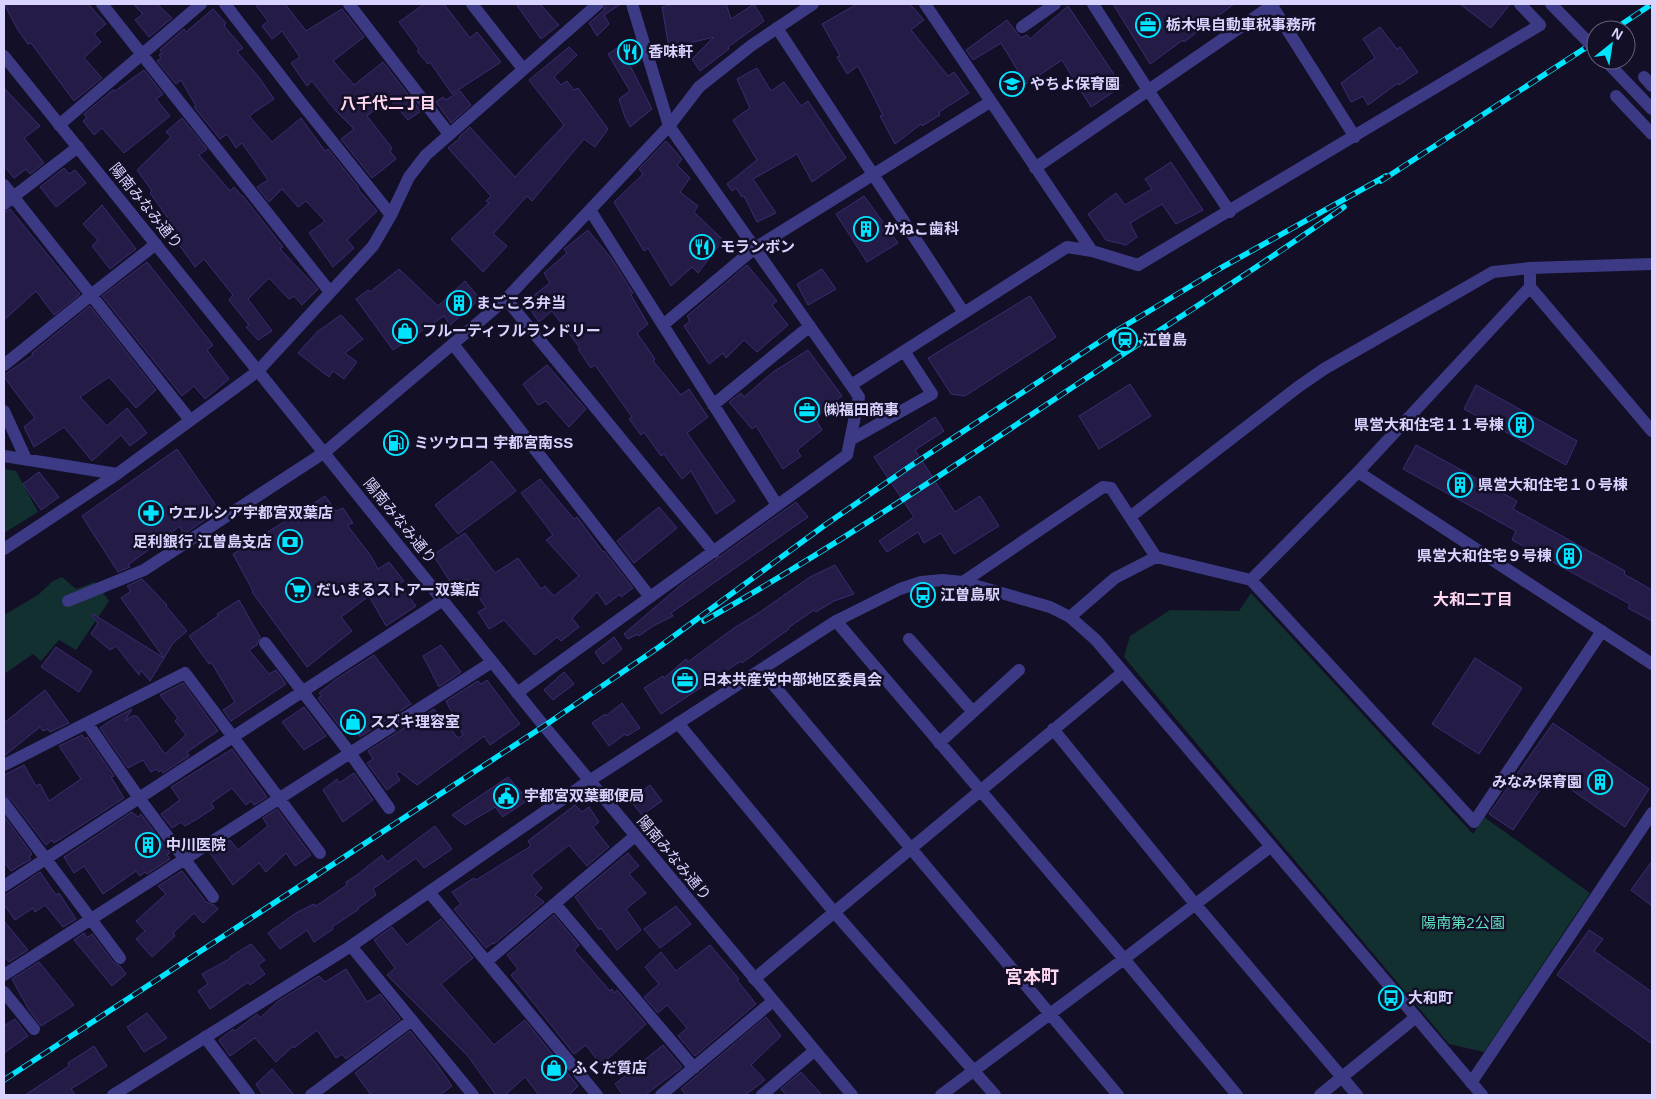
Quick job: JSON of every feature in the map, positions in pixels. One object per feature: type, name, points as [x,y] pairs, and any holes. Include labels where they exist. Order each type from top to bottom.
[{"type":"street","points":[[102,4],[330,292]]},
{"type":"street","points":[[60,125],[201,4]]},
{"type":"street","points":[[225,4],[391,215]]},
{"type":"street","points":[[349,4],[448,134]]},
{"type":"street","points":[[472,4],[523,69]]},
{"type":"street","points":[[4,549],[117,474],[258,370],[373,246],[391,215],[409,177],[426,155],[598,4]]},
{"type":"street","points":[[517,693],[847,455],[859,397],[669,126],[632,4]]},
{"type":"street","points":[[68,601],[144,570],[325,452],[506,299],[669,126],[699,88],[752,45],[813,4]]},
{"type":"street","points":[[925,4],[1092,251]]},
{"type":"street","points":[[1022,27],[1054,4]]},
{"type":"street","points":[[1093,4],[1230,212]]},
{"type":"street","points":[[1035,168],[1272,4],[1355,137]]},
{"type":"street","points":[[852,385],[1067,247],[1092,251],[1138,265],[1230,212],[1540,25],[1520,4]]},
{"type":"street","points":[[1551,4],[1586,40]]},
{"type":"street","points":[[777,28],[964,313]]},
{"type":"street","name":"陽南みなみ通り","points":[[4,56],[325,452],[517,693],[852,1095]]},
{"type":"street","points":[[1615,70],[1652,109]]},
{"type":"street","points":[[1616,96],[1652,134]]},
{"type":"street","points":[[663,326],[755,248],[990,102]]},
{"type":"street","points":[[8,200],[78,148]]},
{"type":"street","points":[[4,185],[8,200],[91,294],[190,420]]},
{"type":"street","points":[[590,210],[777,505]]},
{"type":"street","points":[[4,365],[156,244]]},
{"type":"street","points":[[1130,517],[1324,369],[1493,272],[1530,268],[1652,264]]},
{"type":"street","points":[[1530,268],[1530,287],[1652,431]]},
{"type":"street","points":[[1251,580],[1358,472],[1530,287]]},
{"type":"street","points":[[506,299],[714,552]]},
{"type":"street","points":[[714,405],[810,326]]},
{"type":"street","points":[[453,344],[650,597]]},
{"type":"street","points":[[850,440],[932,394],[904,352]]},
{"type":"street","points":[[4,411],[26,459]]},
{"type":"street","points":[[4,456],[117,474]]},
{"type":"street","points":[[1358,472],[1652,664]]},
{"type":"street","points":[[963,582],[1103,487],[1111,488],[1156,557]]},
{"type":"street","points":[[1070,617],[1115,578],[1156,557],[1251,580],[1474,822],[1602,631]]},
{"type":"street","points":[[113,1095],[351,946],[589,781],[836,621],[900,589],[921,582],[942,580],[963,582],[1050,607],[1070,617],[1096,640],[1482,1095]]},
{"type":"street","points":[[4,886],[443,600]]},
{"type":"street","points":[[836,621],[1124,959],[1237,1095]]},
{"type":"street","points":[[909,639],[973,712]]},
{"type":"street","points":[[265,643],[304,691],[389,808]]},
{"type":"street","points":[[4,975],[492,662]]},
{"type":"street","points":[[760,670],[1118,1095]]},
{"type":"street","points":[[939,743],[1019,670]]},
{"type":"street","points":[[754,979],[1123,672]]},
{"type":"street","points":[[4,765],[185,673],[320,853]]},
{"type":"street","points":[[87,723],[139,798],[213,896]]},
{"type":"street","points":[[678,723],[834,912],[995,1095]]},
{"type":"street","points":[[1053,730],[1195,904],[1357,1095]]},
{"type":"street","points":[[4,803],[92,918],[120,958]]},
{"type":"street","points":[[1471,1082],[1652,813]]},
{"type":"street","points":[[486,961],[635,836]]},
{"type":"street","points":[[941,1095],[1124,959],[1270,847]]},
{"type":"street","points":[[429,892],[597,1095]]},
{"type":"street","points":[[555,904],[694,1068]]},
{"type":"street","points":[[351,946],[412,1020],[466,1093]]},
{"type":"street","points":[[4,992],[34,1029]]},
{"type":"street","points":[[661,1095],[773,1001]]},
{"type":"street","points":[[1320,1095],[1416,1017]]},
{"type":"street","points":[[311,1095],[412,1020]]},
{"type":"street","points":[[205,1037],[249,1095]]},
{"type":"street","points":[[762,1095],[814,1051]]},
{"type":"green space","points":[[4,469],[16,471],[38,512],[4,533]]},
{"type":"green space","points":[[62,577],[76,589],[95,582],[109,601],[76,650],[59,640],[41,661],[33,654],[4,674],[4,615],[38,595],[53,581]]},
{"type":"green space","name":"陽南第2公園","points":[[1251,593],[1473,834],[1484,817],[1590,893],[1484,1052],[1449,1044],[1124,657],[1130,636],[1170,610],[1239,611]]},
{"type":"building","points":[[4,4],[88,4],[106,24],[94,34],[101,42],[84,58],[102,78],[74,101],[31,43],[28,44]]},
{"type":"building","points":[[133,4],[157,4],[172,18],[149,37],[135,20],[143,14]]},
{"type":"building","points":[[255,4],[285,4],[306,31],[342,9],[364,37],[333,61],[354,85],[383,62],[421,111],[408,120],[389,98],[367,116],[392,148],[390,151],[396,159],[372,178],[341,139],[354,129],[335,110],[312,81],[307,86],[291,63],[300,57],[282,31],[272,39],[262,26],[268,21]]},
{"type":"building","points":[[424,4],[444,4],[470,38],[477,32],[501,62],[452,94],[430,62],[428,64],[417,51],[419,49],[399,22]]},
{"type":"building","points":[[516,4],[540,4],[559,25],[541,39]]},
{"type":"building","points":[[606,4],[621,4],[604,15],[609,24],[597,36],[589,23],[604,10]]},
{"type":"building","points":[[674,4],[726,4],[731,19],[754,4],[764,21],[728,47],[729,49],[700,71],[692,59],[714,37],[669,48],[662,7]]},
{"type":"building","points":[[857,4],[910,4],[924,20],[911,30],[948,76],[954,72],[969,93],[939,112],[940,115],[922,126],[921,124],[895,144],[880,116],[883,115],[858,66],[847,74],[837,57],[840,56],[822,24]]},
{"type":"building","points":[[1113,4],[1234,4],[1184,42],[1183,40],[1150,64]]},
{"type":"building","points":[[1460,4],[1510,4],[1491,28]]},
{"type":"building","points":[[1068,6],[1122,86],[1091,107],[1062,60],[1026,84],[1001,43],[973,60],[966,50],[1007,20],[1021,38],[1027,35],[1030,39]]},
{"type":"building","points":[[213,9],[226,23],[224,26],[243,48],[237,52],[258,76],[274,99],[249,116],[272,142],[301,118],[325,151],[328,149],[377,211],[347,240],[354,248],[333,267],[309,233],[325,221],[306,201],[298,207],[282,189],[269,202],[257,187],[268,180],[242,143],[236,148],[227,134],[220,139],[194,107],[196,106],[181,80],[176,84],[157,61],[161,58],[159,55],[162,53],[160,50],[184,29],[186,32]]},
{"type":"building","points":[[1380,27],[1397,49],[1400,47],[1418,72],[1399,85],[1398,83],[1368,105],[1363,96],[1351,102],[1341,83],[1375,58],[1363,39]]},
{"type":"building","points":[[620,46],[652,109],[630,127],[619,99],[630,91],[608,54]]},
{"type":"building","points":[[569,47],[577,55],[554,77],[561,85],[567,81],[574,90],[578,88],[608,129],[595,147],[584,139],[532,201],[527,196],[493,234],[507,246],[483,272],[451,239],[489,203],[486,201],[491,196],[448,148],[470,127],[515,177],[564,125],[529,80]]},
{"type":"building","points":[[757,68],[771,91],[784,82],[801,106],[808,101],[846,158],[812,182],[797,154],[753,179],[776,213],[757,222],[744,196],[742,197],[736,188],[732,191],[727,184],[757,160],[733,120],[750,108],[737,79]]},
{"type":"building","points":[[144,70],[163,94],[156,99],[170,116],[124,153],[102,128],[94,135],[83,121],[87,118],[84,114],[113,90],[115,91]]},
{"type":"building","points":[[4,88],[40,126],[24,138],[44,163],[30,174],[26,169],[14,178],[4,166]]},
{"type":"building","points":[[460,91],[471,105],[451,123],[436,102],[443,97],[446,100]]},
{"type":"building","points":[[182,118],[207,149],[199,155],[230,191],[234,187],[243,196],[283,247],[280,249],[318,289],[302,305],[294,296],[289,299],[269,278],[248,299],[272,331],[258,340],[246,327],[249,325],[229,300],[233,295],[204,259],[195,267],[170,232],[175,228],[150,193],[152,191],[137,170],[171,137],[166,132]]},
{"type":"building","points":[[666,141],[682,159],[677,165],[690,178],[680,192],[698,206],[694,212],[723,240],[698,273],[692,267],[671,286],[648,248],[644,251],[614,202],[643,174],[639,169]]},
{"type":"building","points":[[1171,162],[1203,210],[1176,224],[1162,204],[1130,223],[1137,237],[1126,245],[1106,240],[1088,214],[1116,193],[1125,205],[1152,189],[1145,179]]},
{"type":"building","points":[[64,168],[69,174],[75,170],[86,183],[56,207],[40,187]]},
{"type":"building","name":"かねこ歯科","points":[[864,196],[898,243],[867,262],[836,214]]},
{"type":"building","points":[[102,205],[136,249],[110,269],[92,246],[98,240],[83,224]]},
{"type":"building","points":[[10,209],[80,294],[54,315],[36,291],[4,320],[4,212]]},
{"type":"building","points":[[588,230],[611,258],[633,293],[631,295],[648,324],[637,333],[655,359],[653,361],[681,395],[689,389],[708,417],[687,433],[735,501],[716,514],[691,471],[682,479],[664,454],[661,456],[644,432],[641,435],[629,419],[632,417],[595,365],[591,368],[578,349],[580,348],[552,311],[539,322],[525,302],[550,283],[544,273],[567,253],[564,249]]},
{"type":"building","points":[[147,262],[213,345],[207,350],[229,379],[205,399],[194,386],[182,396],[102,296]]},
{"type":"building","points":[[747,265],[777,301],[772,305],[788,325],[757,352],[744,340],[726,358],[723,353],[709,364],[684,326],[690,321],[687,316]]},
{"type":"building","points":[[399,269],[438,306],[465,281],[480,299],[450,325],[444,316],[393,350],[356,299],[368,290],[370,292]]},
{"type":"building","points":[[822,269],[836,289],[808,305],[797,284]]},
{"type":"building","points":[[1030,296],[1056,337],[965,396],[951,394],[928,358]]},
{"type":"building","points":[[90,306],[156,390],[136,408],[109,377],[80,397],[107,426],[127,408],[147,433],[130,446],[121,435],[92,461],[64,427],[34,447],[24,427],[35,418],[4,377],[4,375],[33,355],[32,353]]},
{"type":"building","points":[[341,315],[363,339],[345,353],[357,362],[344,379],[333,371],[329,377],[298,353],[317,332]]},
{"type":"building","points":[[808,350],[842,396],[815,418],[822,430],[797,450],[801,456],[783,469],[756,426],[752,429],[729,402],[741,393],[744,397],[773,372]]},
{"type":"building","points":[[547,365],[586,409],[569,427],[546,401],[538,405],[523,384]]},
{"type":"building","points":[[1130,384],[1151,416],[1099,449],[1079,416]]},
{"type":"building","name":"県営大和住宅１１号棟","points":[[1476,385],[1577,441],[1566,465],[1464,409]]},
{"type":"building","points":[[935,417],[944,431],[915,450],[955,512],[980,496],[999,526],[954,554],[941,533],[924,543],[918,532],[887,552],[879,541],[914,517],[874,457]]},
{"type":"building","points":[[1416,445],[1517,501],[1513,509],[1625,571],[1624,574],[1652,590],[1652,621],[1628,608],[1630,604],[1512,540],[1516,531],[1403,469]]},
{"type":"building","name":"ウエルシア宇都宮双葉店","points":[[177,449],[219,510],[183,535],[180,526],[128,565],[130,567],[118,572],[82,516]]},
{"type":"building","points":[[492,461],[516,491],[458,534],[435,505]]},
{"type":"building","points":[[39,472],[59,497],[41,510],[23,484]]},
{"type":"building","points":[[540,479],[574,519],[577,517],[633,588],[621,597],[620,594],[606,605],[597,592],[572,618],[579,627],[561,641],[557,637],[535,655],[504,620],[489,629],[478,612],[486,608],[467,579],[455,589],[433,555],[465,533],[495,573],[518,558],[541,589],[545,586],[554,596],[579,576],[546,540],[553,535],[521,493]]},
{"type":"building","points":[[325,496],[336,511],[343,508],[353,523],[347,525],[371,556],[378,569],[389,562],[404,581],[399,584],[416,606],[386,626],[369,596],[341,617],[352,631],[307,667],[252,592],[233,554]]},
{"type":"building","points":[[796,502],[808,517],[671,613],[673,616],[653,626],[639,636],[638,634],[628,639],[624,634],[683,583]]},
{"type":"building","points":[[659,507],[677,528],[634,563],[617,541]]},
{"type":"building","points":[[835,565],[854,594],[834,601],[816,612],[814,610],[742,663],[741,661],[661,714],[644,688],[663,676],[664,678],[686,659],[688,662],[734,628],[810,577]]},
{"type":"building","points":[[142,579],[167,605],[187,631],[173,643],[164,658],[121,598],[131,591],[127,586]]},
{"type":"building","points":[[239,600],[260,637],[257,645],[249,650],[269,674],[276,670],[286,684],[231,721],[223,710],[235,702],[211,662],[209,664],[189,636]]},
{"type":"building","points":[[93,614],[164,658],[150,681],[141,670],[139,675],[116,646],[110,650],[91,634],[98,623],[92,616]]},
{"type":"building","points":[[614,637],[622,649],[603,664],[595,652]]},
{"type":"building","points":[[441,645],[461,672],[439,687],[423,656]]},
{"type":"building","points":[[56,647],[92,671],[79,692],[41,667]]},
{"type":"building","points":[[374,655],[411,704],[360,737],[358,734],[350,734],[343,725],[340,727],[318,698],[322,696],[319,693],[335,680]]},
{"type":"building","points":[[1475,658],[1522,688],[1479,754],[1432,724]]},
{"type":"building","points":[[564,672],[574,684],[553,700],[544,690]]},
{"type":"building","points":[[487,680],[520,724],[490,745],[484,736],[417,785],[399,771],[396,774],[400,780],[387,790],[367,763],[373,759],[368,751],[434,709],[458,738],[463,735],[446,701],[478,681],[481,684]]},
{"type":"building","points":[[183,683],[218,731],[187,752],[189,756],[163,773],[161,770],[159,772],[156,769],[151,772],[143,760],[128,768],[100,728],[132,709],[125,721],[132,716],[137,716],[165,754],[186,735],[175,721],[178,718],[160,695]]},
{"type":"building","points":[[45,690],[69,723],[50,732],[48,729],[43,731],[40,727],[4,756],[4,723]]},
{"type":"building","points":[[622,703],[640,728],[627,736],[625,734],[609,746],[592,723],[605,714],[606,716]]},
{"type":"building","points":[[304,707],[326,736],[304,750],[282,722]]},
{"type":"building","name":"みなみ保育園","points":[[1553,723],[1649,789],[1625,827],[1550,775],[1513,830],[1489,814]]},
{"type":"building","points":[[82,735],[85,739],[87,737],[114,776],[111,777],[124,798],[54,843],[52,840],[46,845],[10,798],[4,795],[4,775],[24,765],[36,786],[40,784],[49,801],[81,779],[59,746]]},
{"type":"building","points":[[232,749],[267,797],[254,805],[251,801],[246,805],[232,788],[211,803],[214,808],[185,826],[181,822],[172,828],[161,814],[180,800],[171,787]]},
{"type":"building","points":[[354,773],[373,800],[343,822],[323,790],[337,779],[339,783]]},
{"type":"building","points":[[508,777],[528,800],[503,817],[495,807],[465,825],[452,815]]},
{"type":"building","points":[[650,785],[662,801],[642,815],[630,800]]},
{"type":"building","points":[[575,805],[582,812],[589,807],[599,822],[593,827],[609,847],[587,866],[569,845],[531,875],[542,888],[535,895],[544,902],[494,944],[486,948],[454,909],[461,904],[452,892],[474,878],[476,880],[531,846],[528,841]]},
{"type":"building","points":[[277,809],[311,855],[295,866],[286,853],[266,872],[259,863],[233,885],[210,853],[230,840],[238,850],[268,826],[263,818]]},
{"type":"building","points":[[132,812],[138,817],[141,814],[170,853],[167,855],[170,859],[147,874],[145,872],[140,876],[136,871],[103,894],[84,866],[74,873],[64,857]]},
{"type":"building","points":[[4,816],[32,854],[29,857],[31,859],[11,871],[4,862]]},
{"type":"building","points":[[435,826],[452,849],[424,868],[416,858],[373,889],[376,895],[314,942],[307,930],[280,949],[268,933],[296,913],[314,904],[316,906],[347,885],[346,882],[382,855],[387,862]]},
{"type":"building","points":[[628,853],[639,866],[629,874],[646,893],[626,909],[641,930],[617,950],[601,928],[599,930],[575,897]]},
{"type":"building","points":[[1652,861],[1652,906],[1631,890]]},
{"type":"building","points":[[182,871],[206,902],[218,909],[203,923],[194,913],[173,933],[175,936],[152,957],[136,939],[145,931],[136,921],[166,894],[158,886]]},
{"type":"building","points":[[40,872],[56,895],[59,893],[76,919],[63,927],[45,905],[35,912],[33,908],[15,920],[4,905],[4,896]]},
{"type":"building","points":[[676,906],[691,924],[660,948],[644,929]]},
{"type":"building","points":[[554,915],[579,945],[574,950],[610,991],[612,989],[614,993],[617,990],[646,1024],[601,1065],[586,1045],[574,1054],[511,975],[518,969],[507,955]]},
{"type":"building","points":[[441,919],[473,958],[441,984],[494,1045],[525,1020],[578,1086],[569,1095],[539,1095],[525,1077],[505,1095],[496,1095],[467,1055],[387,975],[395,968],[374,940],[392,927],[407,945]]},
{"type":"building","points":[[4,921],[28,950],[9,962],[4,956]]},
{"type":"building","points":[[1589,930],[1603,939],[1594,951],[1652,992],[1652,1044],[1557,975]]},
{"type":"building","points":[[84,933],[87,938],[92,934],[114,963],[120,966],[126,974],[112,986],[74,940]]},
{"type":"building","points":[[251,944],[265,960],[258,965],[265,974],[250,985],[248,982],[210,1009],[198,991],[208,984],[202,974]]},
{"type":"building","points":[[710,945],[739,979],[737,980],[756,1004],[695,1056],[678,1036],[687,1028],[667,1005],[658,1013],[644,997],[659,984],[645,967],[661,952],[676,971]]},
{"type":"building","points":[[39,962],[74,1005],[41,1026],[29,1010],[12,979]]},
{"type":"building","points":[[346,969],[367,1002],[380,994],[400,1019],[346,1059],[342,1054],[336,1058],[317,1030],[294,1048],[293,1046],[276,1062],[255,1038],[230,1056],[219,1040],[233,1029],[235,1031],[257,1014],[260,1018],[278,1001],[319,976],[325,982]]},
{"type":"building","points":[[147,1013],[167,1038],[144,1052],[127,1027]]},
{"type":"building","points":[[766,1017],[781,1036],[751,1065],[765,1080],[745,1095],[686,1095],[681,1089]]},
{"type":"building","points":[[15,1019],[28,1036],[4,1053],[4,1026]]},
{"type":"building","points":[[410,1031],[452,1086],[440,1095],[371,1095],[355,1073]]},
{"type":"building","points":[[663,1045],[682,1067],[645,1095],[623,1095],[615,1084]]},
{"type":"building","points":[[94,1046],[107,1066],[71,1089],[75,1095],[25,1095],[69,1066],[68,1063]]},
{"type":"building","points":[[272,1069],[294,1095],[263,1095],[256,1084]]},
{"type":"building","points":[[801,1072],[822,1095],[786,1095],[781,1089]]},
{"type":"railway","points":[[1628,20],[1652,4]]},
{"type":"railway","points":[[1381,181],[1586,48]]},
{"type":"railway","points":[[4,1080],[544,726],[659,647],[825,525],[912,465],[1116,331],[1219,269],[1386,176]]},
{"type":"railway","points":[[704,621],[752,594],[892,506],[1244,275],[1344,207]]},
{"type":"place","name":"栃木県自動車税事務所","points":[[1148,25]]},
{"type":"place","name":"香味軒","points":[[630,52]]},
{"type":"place","name":"やちよ保育園","points":[[1012,84]]},
{"type":"place","name":"かねこ歯科","points":[[866,229]]},
{"type":"place","name":"モランボン","points":[[702,247]]},
{"type":"place","name":"まごころ弁当","points":[[459,303]]},
{"type":"place","name":"フルーティフルランドリー","points":[[405,331]]},
{"type":"place","name":"江曽島","points":[[1125,340]]},
{"type":"place","name":"㈱福田商事","points":[[807,410]]},
{"type":"place","name":"県営大和住宅１１号棟","points":[[1521,425]]},
{"type":"place","name":"ミツウロコ 宇都宮南SS","points":[[396,443]]},
{"type":"place","name":"県営大和住宅１０号棟","points":[[1460,485]]},
{"type":"place","name":"ウエルシア宇都宮双葉店","points":[[151,513]]},
{"type":"place","name":"足利銀行 江曽島支店","points":[[290,542]]},
{"type":"place","name":"県営大和住宅９号棟","points":[[1569,556]]},
{"type":"place","name":"だいまるストアー双葉店","points":[[298,590]]},
{"type":"place","name":"江曽島駅","points":[[923,595]]},
{"type":"place","name":"日本共産党中部地区委員会","points":[[685,680]]},
{"type":"place","name":"スズキ理容室","points":[[353,722]]},
{"type":"place","name":"みなみ保育園","points":[[1600,782]]},
{"type":"place","name":"宇都宮双葉郵便局","points":[[506,796]]},
{"type":"place","name":"中川医院","points":[[148,845]]},
{"type":"place","name":"大和町","points":[[1391,998]]},
{"type":"place","name":"ふくだ質店","points":[[554,1068]]},
{"type":"district","name":"八千代二丁目","points":[[388,103]]},
{"type":"district","name":"大和二丁目","points":[[1473,599]]},
{"type":"district","name":"宮本町","points":[[1032,977]]}]
